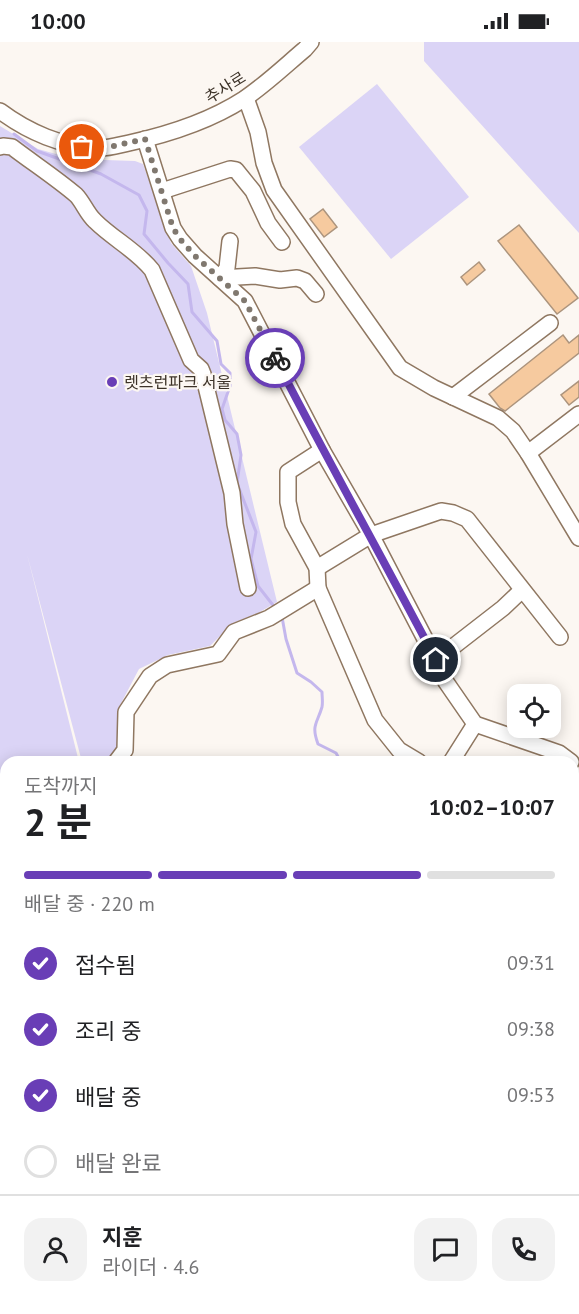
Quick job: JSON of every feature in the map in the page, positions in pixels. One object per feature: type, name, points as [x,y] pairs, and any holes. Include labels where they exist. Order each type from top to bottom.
[{"type":"street","name":"추사로","points":[[0,111],[43,136],[63,144],[100,149],[145,139],[193,125],[246,98],[305,49],[310,42]]},
{"type":"street","points":[[246,98],[274,190],[400,368],[434,388],[498,418],[513,431],[579,538]]},
{"type":"street","points":[[145,139],[173,228],[195,256],[245,301],[446,682],[475,724],[563,756]]},
{"type":"street","points":[[0,147],[12,147],[78,197],[96,222],[145,261],[152,270],[191,360],[203,374],[232,493],[235,524],[248,588]]},
{"type":"street","points":[[162,191],[230,169],[236,170],[253,190],[268,223],[282,242]]},
{"type":"street","points":[[220,278],[227,268],[230,241]]},
{"type":"street","points":[[220,278],[255,276],[280,280],[297,278],[305,281],[316,294]]},
{"type":"street","points":[[453,397],[550,323]]},
{"type":"street","points":[[528,453],[579,414]]},
{"type":"street","points":[[322,450],[288,472],[288,502],[293,524],[317,568],[318,588],[375,720],[399,750],[409,756]]},
{"type":"street","points":[[317,568],[371,536],[441,511],[453,513],[466,519],[560,637]]},
{"type":"street","points":[[120,756],[125,750],[126,712],[150,676],[166,664],[218,654],[234,632],[269,618],[318,588]]},
{"type":"street","points":[[436,660],[503,608],[522,590]]},
{"type":"street","points":[[455,756],[475,724]]},
{"type":"shaded area","points":[[424,42],[579,42],[579,233],[424,61]]},
{"type":"shaded area","points":[[377,84],[469,197],[391,259],[299,147]]},
{"type":"shaded area","name":"렛츠런파크 서울","points":[[0,126],[38,149],[74,159],[135,161],[143,164],[171,243],[191,266],[207,313],[277,602],[233,623],[210,646],[168,655],[139,669],[118,709],[122,740],[111,756],[80,756],[27,554],[78,756],[0,756]]},
{"type":"building","points":[[323,209],[337,227],[324,237],[310,219]]},
{"type":"building","points":[[519,225],[578,298],[557,314],[498,241]]},
{"type":"building","points":[[479,262],[485,270],[467,285],[461,277]]},
{"type":"building","points":[[563,335],[569,343],[579,335],[579,353],[505,411],[500,408],[489,394]]},
{"type":"building","points":[[579,381],[579,397],[569,405],[561,395]]},
{"type":"waterway","points":[[14,134],[37,151],[101,174],[139,195],[147,211],[144,234],[188,284],[192,312],[217,341],[221,364],[230,373],[230,386],[222,409],[225,420],[237,434],[241,455],[237,483],[256,532],[251,559],[258,586],[276,609]]},
{"type":"waterway","points":[[282,617],[286,639],[297,673],[322,692],[322,707],[315,728],[318,744],[338,756]]},
{"type":"way so far","points":[[82,147],[100,149],[145,139],[173,228],[195,256],[245,301],[275,358]]},
{"type":"place","name":"렛츠런파크 서울","points":[[112,382]]},
{"type":"route","points":[[275,358],[322,450],[371,536],[436,660]]}]
